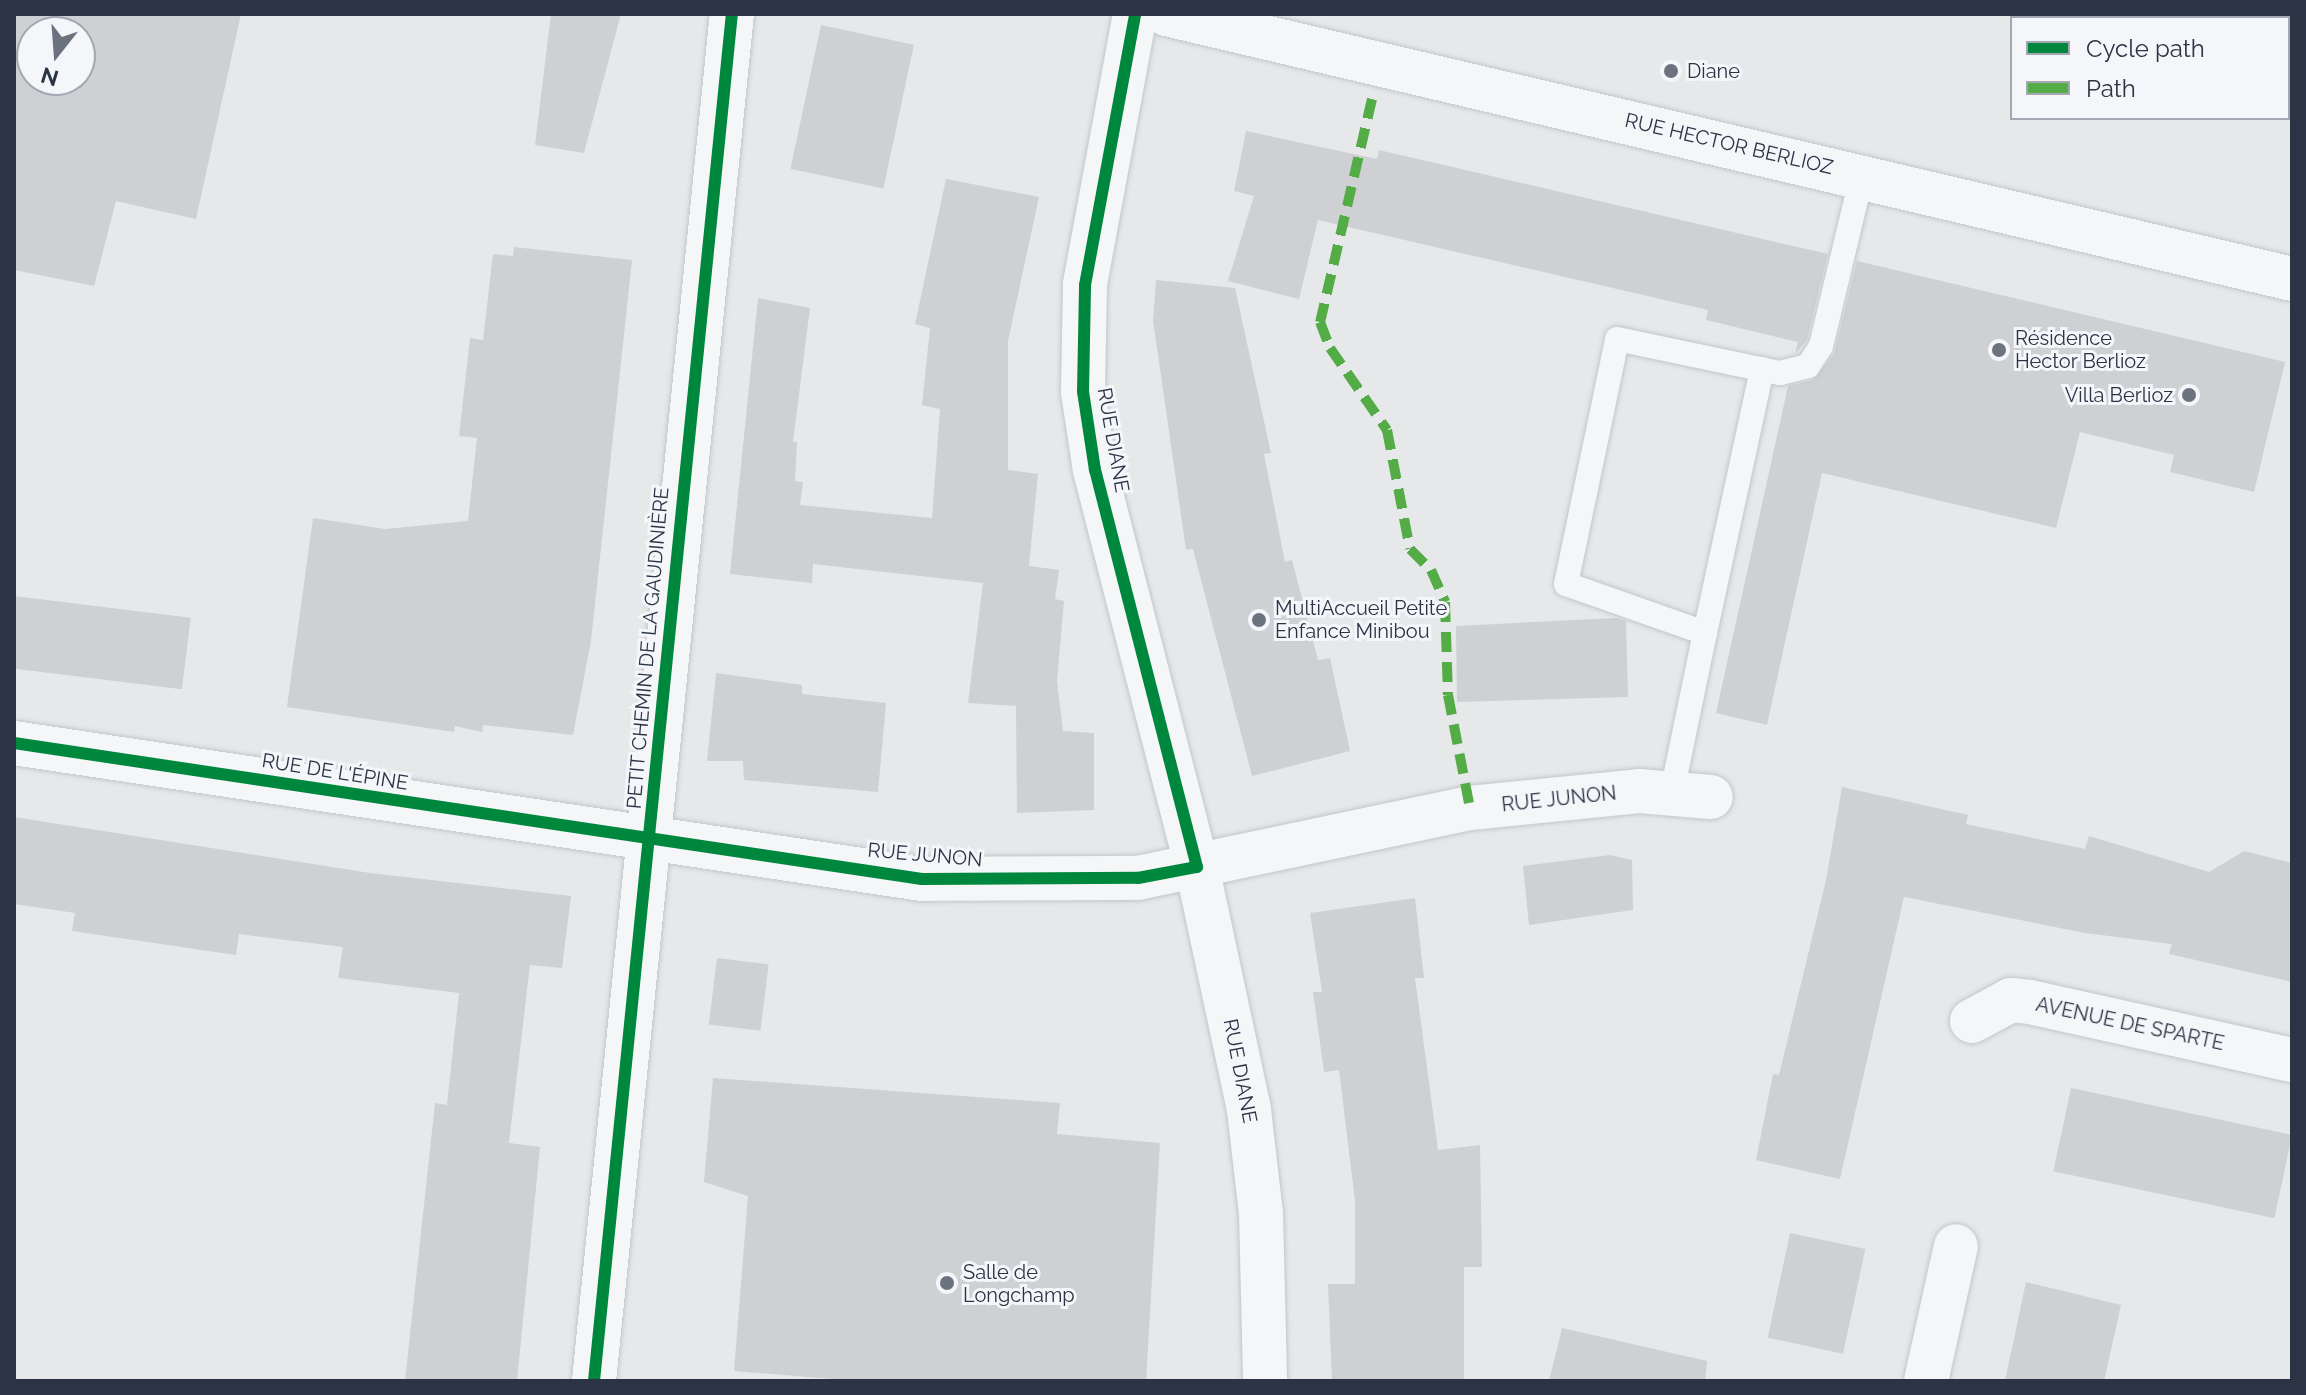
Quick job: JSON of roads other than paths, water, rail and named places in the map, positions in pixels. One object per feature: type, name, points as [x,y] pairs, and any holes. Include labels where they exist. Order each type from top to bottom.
[{"type":"street","name":"PETIT CHEMIN DE LA GAUDINIÈRE","points":[[594,1381],[732,14]]},
{"type":"street","name":"RUE DIANE","points":[[1135,14],[1085,285],[1083,392],[1095,470],[1197,867],[1249,1110],[1263,1243],[1265,1381]]},
{"type":"street","name":"RUE HECTOR BERLIOZ","points":[[1166,14],[1862,175],[2292,279]]},
{"type":"street","name":"RUE DE L'ÉPINE","points":[[14,743],[650,840]]},
{"type":"street","name":"RUE JUNON","points":[[650,840],[922,879],[1138,878],[1470,808],[1556,797],[1691,795]]},
{"type":"street","name":"AVENUE DE SPARTE","points":[[1972,1021],[2011,1000],[2030,1002],[2292,1060]]},
{"type":"street","points":[[1926,1381],[1956,1246]]},
{"type":"lane","points":[[1705,633],[1566,584],[1617,339],[1762,369],[1797,371],[1816,358],[1862,175]]},
{"type":"lane","points":[[1691,795],[1705,633],[1762,369]]},
{"type":"place","name":"Diane","points":[[1671,71]]},
{"type":"place","name":"Résidence Hector Berlioz","points":[[1999,350]]},
{"type":"place","name":"Villa Berlioz","points":[[2189,395]]},
{"type":"place","name":"MultiAccueil Petite Enfance Minibou","points":[[1259,620]]},
{"type":"place","name":"Salle de Longchamp","points":[[947,1283]]}]
